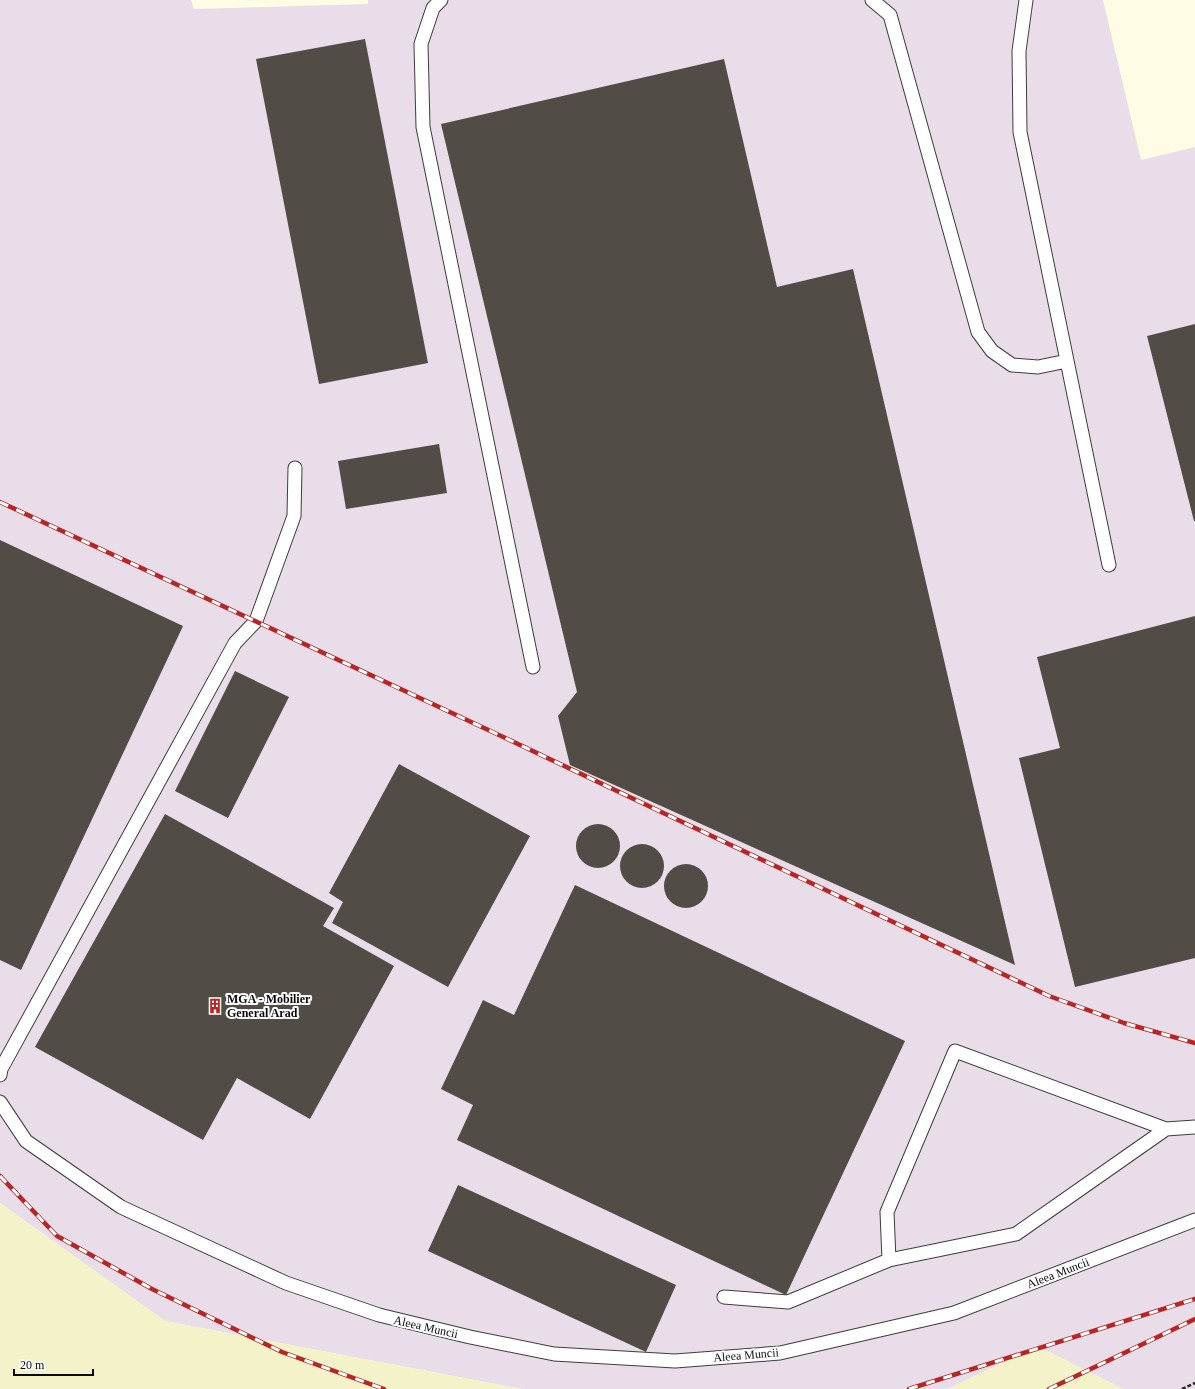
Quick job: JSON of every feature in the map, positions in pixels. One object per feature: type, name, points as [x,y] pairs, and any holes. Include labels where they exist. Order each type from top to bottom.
[{"type":"lane","points":[[441,0],[433,8],[421,44],[423,127],[533,667]]},
{"type":"lane","points":[[872,0],[890,15],[978,332],[992,351],[1012,365],[1038,367],[1067,361]]},
{"type":"lane","points":[[1026,0],[1019,51],[1020,132],[1108,565]]},
{"type":"lane","points":[[0,1075],[235,643],[256,622],[294,516],[295,468]]},
{"type":"lane","points":[[889,1260],[887,1212],[955,1051],[1166,1129],[1195,1127]]},
{"type":"lane","name":"Aleea Muncii","points":[[0,1102],[26,1141],[121,1207],[286,1283],[379,1315],[470,1337],[554,1354],[682,1361],[780,1353],[954,1313],[1195,1220]]},
{"type":"lane","points":[[724,1297],[788,1302],[889,1260],[1016,1234],[1166,1129]]},
{"type":"path","points":[[1182,1389],[1195,1383]]},
{"type":"shaded area","points":[[0,0],[191,0],[194,9],[368,4],[368,0],[1103,0],[1141,160],[1195,147],[1195,1389],[1123,1389],[1037,1346],[948,1389],[522,1389],[165,1321],[0,1203]]},
{"type":"green space","points":[[0,1203],[165,1321],[522,1389],[0,1389]]},
{"type":"green space","points":[[1037,1346],[1123,1389],[948,1389]]},
{"type":"building","points":[[365,39],[428,363],[319,384],[256,59]]},
{"type":"building","points":[[724,59],[777,287],[853,269],[1015,965],[570,765],[558,716],[577,692],[441,124]]},
{"type":"building","points":[[1195,324],[1195,521],[1194,521],[1147,336]]},
{"type":"building","points":[[439,444],[447,493],[346,509],[338,461]]},
{"type":"building","points":[[0,540],[183,626],[21,970],[0,960]]},
{"type":"building","points":[[1195,616],[1195,958],[1075,987],[1019,758],[1060,748],[1037,657]]},
{"type":"building","points":[[235,671],[289,697],[228,818],[175,791]]},
{"type":"building","points":[[399,764],[530,836],[448,987],[332,923],[343,902],[329,893]]},
{"type":"building","name":"MGA - Mobilier General Arad","points":[[165,814],[334,908],[323,926],[394,966],[310,1119],[237,1078],[203,1140],[35,1047]]},
{"type":"building","points":[[594,824],[602,824],[614,830],[620,842],[620,850],[614,862],[602,868],[594,868],[582,862],[576,850],[576,842],[582,830]]},
{"type":"building","points":[[638,844],[646,844],[658,850],[664,862],[664,870],[658,882],[646,888],[638,888],[626,882],[620,870],[620,862],[626,850]]},
{"type":"building","points":[[682,864],[690,864],[702,870],[708,882],[708,890],[702,902],[690,908],[682,908],[670,902],[664,890],[664,882],[670,870]]},
{"type":"building","points":[[575,885],[905,1041],[786,1295],[457,1140],[473,1105],[441,1089],[483,1000],[514,1015]]},
{"type":"building","points":[[458,1185],[676,1285],[646,1352],[428,1251]]},
{"type":"railway","points":[[0,502],[499,735],[1049,996],[1124,1023],[1195,1043]]},
{"type":"railway","points":[[0,1176],[57,1236],[152,1289],[282,1352],[384,1389]]},
{"type":"railway","points":[[909,1389],[1195,1299]]},
{"type":"railway","points":[[1049,1389],[1195,1319]]},
{"type":"place","name":"MGA - Mobilier General Arad","points":[[215,1006]]}]
